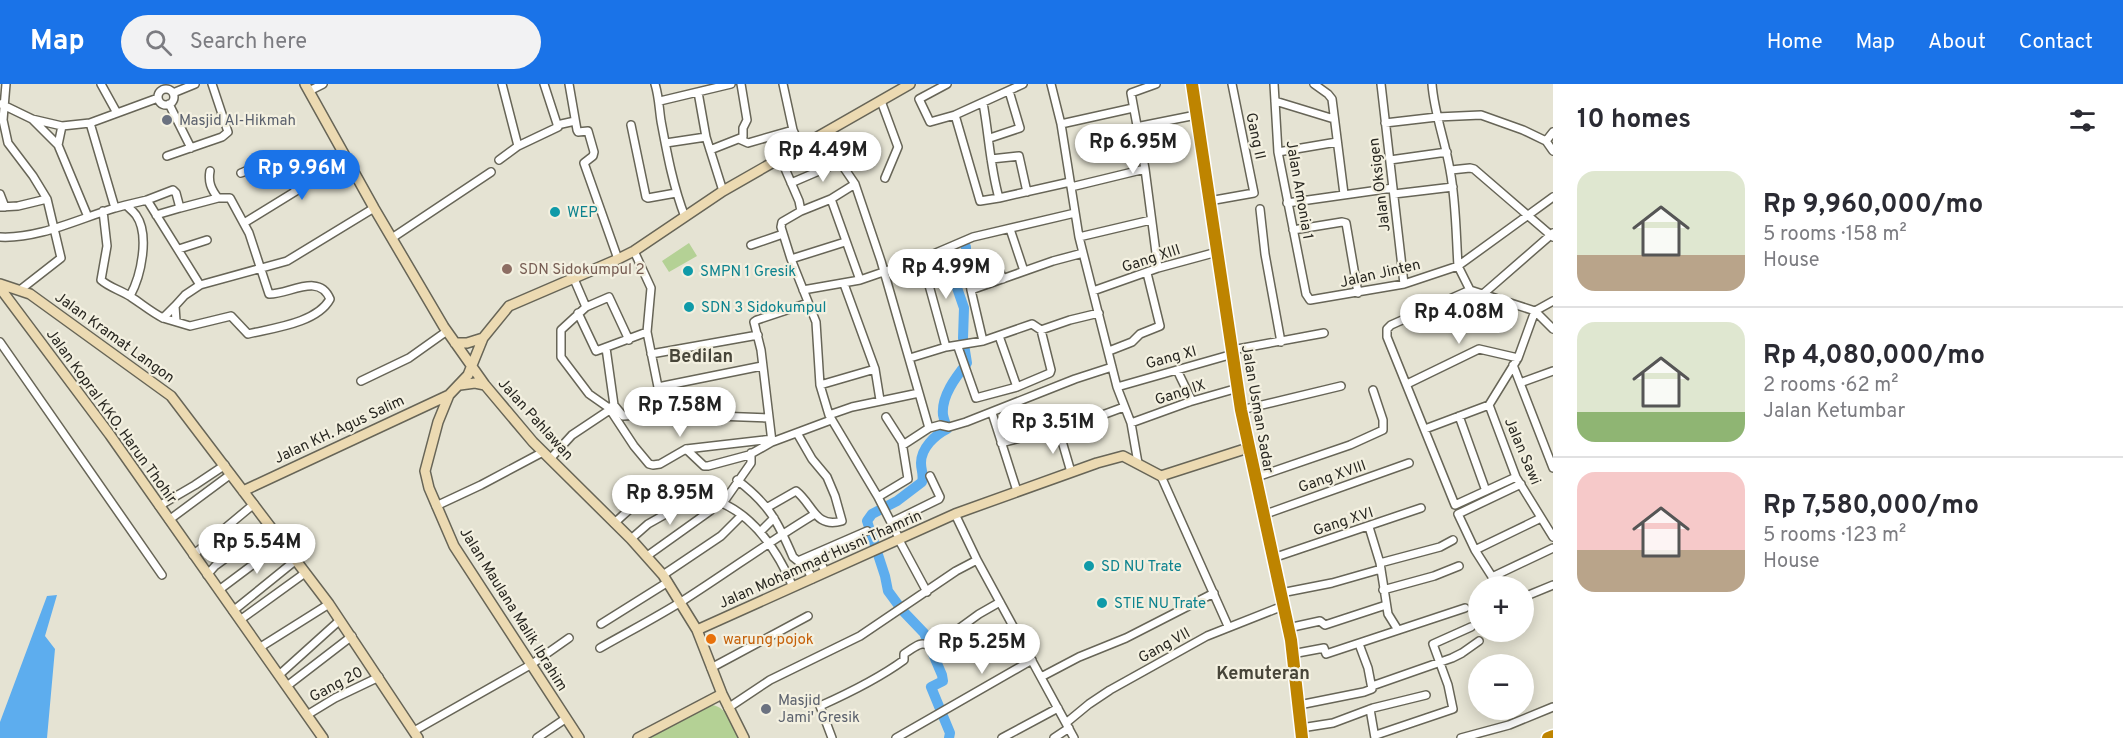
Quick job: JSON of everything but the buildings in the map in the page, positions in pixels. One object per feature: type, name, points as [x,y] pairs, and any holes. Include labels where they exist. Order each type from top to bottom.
[{"type":"highway","name":"Jalan Usman Sadar","points":[[1192,84],[1241,410],[1288,627],[1302,733]]},
{"type":"highway","points":[[1548,738],[1553,736]]},
{"type":"main road","name":"Jalan KH. Agus Salim","points":[[243,490],[449,394],[460,385],[472,366],[483,338],[509,306],[634,251],[723,191],[910,84]]},
{"type":"main road","points":[[307,87],[374,208],[455,343],[467,367],[460,385]]},
{"type":"main road","name":"Jalan Kramat Langon","points":[[0,286],[30,294],[171,396],[329,604],[416,734]]},
{"type":"main road","name":"Jalan Kopral KKO. Harun Thohir","points":[[0,286],[110,435],[323,738]]},
{"type":"main road","points":[[455,343],[467,343],[483,338],[480,361],[485,384],[460,385]]},
{"type":"main road","name":"Jalan Pahlawan","points":[[455,343],[485,384],[546,455],[631,539],[666,578],[696,630],[728,708],[744,738]]},
{"type":"main road","name":"Jalan Maulana Malik Ibrahim","points":[[449,394],[438,422],[424,475],[454,546],[579,738]]},
{"type":"main road","points":[[427,405],[438,422]]},
{"type":"main road","points":[[1138,463],[1161,476],[1248,448]]},
{"type":"main road","name":"Jalan Mohammad Husni Thamrin","points":[[696,630],[955,514],[1122,456],[1138,463]]},
{"type":"main road","points":[[638,738],[722,694]]},
{"type":"street","points":[[6,84],[2,104],[3,138],[47,199],[61,258],[20,290]]},
{"type":"street","points":[[101,84],[117,113]]},
{"type":"street","points":[[173,93],[195,84]]},
{"type":"street","points":[[166,156],[222,137],[228,132],[212,84]]},
{"type":"street","points":[[307,87],[323,84]]},
{"type":"street","points":[[502,84],[518,146]]},
{"type":"street","points":[[499,160],[518,146],[558,128],[544,84]]},
{"type":"street","points":[[569,84],[578,132],[588,131],[595,154],[584,163],[618,259]]},
{"type":"street","points":[[655,84],[676,193],[685,217]]},
{"type":"street","points":[[660,101],[731,84]]},
{"type":"street","points":[[710,150],[743,137],[743,128],[747,120],[741,84]]},
{"type":"street","points":[[783,84],[793,130],[800,146]]},
{"type":"street","points":[[947,84],[919,99],[929,122],[955,115],[1023,84]]},
{"type":"street","points":[[1051,84],[1061,124],[1079,237],[1117,387],[1131,423],[1138,463]]},
{"type":"street","points":[[1155,84],[1131,92],[1145,169],[1158,268]]},
{"type":"street","name":"Gang II","points":[[1209,201],[1254,193],[1232,84]]},
{"type":"street","name":"Jalan Amonia 1","points":[[1274,84],[1278,152],[1308,299]]},
{"type":"street","points":[[1282,84],[1275,98],[1334,119]]},
{"type":"street","points":[[1314,84],[1330,97],[1344,194]]},
{"type":"street","name":"Jalan Oksigen","points":[[1381,84],[1404,284]]},
{"type":"street","points":[[1432,84],[1433,103],[1451,170],[1458,266],[1470,290]]},
{"type":"street","points":[[164,86],[173,93],[174,98],[169,104],[162,104],[158,98],[158,93],[164,86]]},
{"type":"street","points":[[990,138],[1020,128],[1009,91]]},
{"type":"street","points":[[698,92],[706,136],[723,191]]},
{"type":"street","points":[[32,120],[62,126],[90,123],[158,98]]},
{"type":"street","points":[[881,101],[898,147],[885,178]]},
{"type":"street","points":[[983,103],[990,138],[992,174],[999,198]]},
{"type":"street","points":[[2,104],[32,120],[58,145],[88,217]]},
{"type":"street","points":[[169,104],[191,148]]},
{"type":"street","points":[[1061,124],[1133,108]]},
{"type":"street","points":[[955,115],[981,201],[1145,169]]},
{"type":"street","points":[[1385,123],[1481,115],[1546,141],[1553,151]]},
{"type":"street","points":[[1136,127],[1196,116]]},
{"type":"street","points":[[557,125],[575,121]]},
{"type":"street","points":[[90,123],[115,208]]},
{"type":"street","points":[[631,125],[646,196],[648,198],[676,193]]},
{"type":"street","points":[[58,145],[62,126]]},
{"type":"street","points":[[739,139],[748,143],[793,130]]},
{"type":"street","points":[[1546,141],[1553,132]]},
{"type":"street","points":[[666,142],[706,136]]},
{"type":"street","points":[[1278,152],[1337,142]]},
{"type":"street","points":[[1390,160],[1447,152]]},
{"type":"street","points":[[991,159],[1019,156],[1027,192]]},
{"type":"street","points":[[780,157],[801,211]]},
{"type":"street","points":[[244,223],[348,159]]},
{"type":"street","points":[[791,183],[840,162],[855,184],[884,272],[929,428]]},
{"type":"street","points":[[241,172],[262,164],[281,164],[296,191]]},
{"type":"street","points":[[1451,170],[1473,169],[1552,235],[1483,294]]},
{"type":"street","points":[[210,171],[212,191],[218,198]]},
{"type":"street","points":[[392,238],[491,172]]},
{"type":"street","points":[[855,184],[831,200],[801,211],[782,222],[783,234],[790,259],[816,322],[820,385],[830,417],[884,507],[927,592]]},
{"type":"street","points":[[1287,203],[1344,194],[1453,187]]},
{"type":"street","points":[[0,237],[15,237],[55,228],[103,211],[175,191],[180,208]]},
{"type":"street","points":[[0,194],[2,207],[47,199]]},
{"type":"street","name":"Jalan Jinten","points":[[1308,299],[1314,301],[1404,284],[1458,266],[1553,197]]},
{"type":"street","points":[[103,211],[106,246],[101,280],[107,286],[130,296],[163,318],[194,326],[231,316],[248,334],[308,318],[323,310],[330,301],[329,295],[323,289],[309,285],[270,295],[249,233],[230,198],[218,198],[156,215]]},
{"type":"street","points":[[147,200],[200,285]]},
{"type":"street","points":[[831,200],[860,280]]},
{"type":"street","points":[[126,205],[135,215],[141,227],[141,268],[130,296]]},
{"type":"street","points":[[163,318],[185,295],[200,285],[292,258],[374,208]]},
{"type":"street","points":[[1260,209],[1265,254],[1281,342]]},
{"type":"street","points":[[803,290],[860,280],[924,258],[973,237],[1075,213]]},
{"type":"street","points":[[1079,237],[1151,220]]},
{"type":"street","points":[[1293,231],[1342,222],[1346,224],[1358,292]]},
{"type":"street","points":[[1010,228],[1024,271]]},
{"type":"street","points":[[751,245],[783,234]]},
{"type":"street","points":[[179,249],[207,240]]},
{"type":"street","points":[[790,259],[845,242]]},
{"type":"street","points":[[634,251],[651,288],[647,332],[661,414]]},
{"type":"street","name":"Gang XIII","points":[[1093,291],[1158,268],[1217,252]]},
{"type":"street","points":[[971,290],[1083,253]]},
{"type":"street","points":[[924,258],[927,278],[946,347]]},
{"type":"street","points":[[983,341],[968,272],[996,264],[1003,279]]},
{"type":"street","points":[[1109,351],[1132,342],[1140,334],[1160,326],[1147,273]]},
{"type":"street","points":[[574,279],[586,308]]},
{"type":"street","points":[[844,284],[875,369],[880,400]]},
{"type":"street","points":[[1516,477],[1455,505],[1387,337],[1387,329],[1391,325],[1470,290],[1535,311],[1553,329]]},
{"type":"street","points":[[628,339],[609,297],[578,313],[561,330],[561,357],[589,394],[622,416],[661,414],[768,418]]},
{"type":"street","points":[[1425,429],[1489,405],[1518,358],[1535,311],[1553,301]]},
{"type":"street","points":[[772,441],[758,335],[754,322],[808,303]]},
{"type":"street","points":[[175,306],[176,321]]},
{"type":"street","points":[[578,313],[595,350],[647,332]]},
{"type":"street","points":[[1041,330],[1099,313]]},
{"type":"street","points":[[910,358],[946,347],[983,341],[1032,324],[1041,330],[1051,372],[1017,387],[976,399],[958,346]]},
{"type":"street","points":[[361,381],[409,358],[447,331]]},
{"type":"street","name":"Gang XI","points":[[1117,387],[1232,352],[1324,333]]},
{"type":"street","points":[[651,354],[758,335]]},
{"type":"street","points":[[999,336],[1017,387]]},
{"type":"street","points":[[0,342],[162,575]]},
{"type":"street","points":[[606,348],[611,407],[634,446],[649,464],[660,464],[686,449],[772,441],[797,433],[852,406],[919,393]]},
{"type":"street","points":[[1407,384],[1479,350],[1518,358]]},
{"type":"street","points":[[1513,365],[1553,468]]},
{"type":"street","points":[[658,387],[762,366]]},
{"type":"street","points":[[903,445],[929,428],[940,425],[949,427],[992,413],[1112,367]]},
{"type":"street","points":[[820,385],[875,369]]},
{"type":"street","points":[[1177,370],[1191,399],[1189,402]]},
{"type":"street","points":[[1520,383],[1553,371]]},
{"type":"street","points":[[1241,410],[1341,386]]},
{"type":"street","name":"Gang IX","points":[[1131,423],[1189,402],[1238,388]]},
{"type":"street","points":[[1254,478],[1350,445],[1383,430],[1383,420],[1373,390]]},
{"type":"street","name":"Jalan Sawi","points":[[1489,405],[1516,477],[1553,537]]},
{"type":"street","points":[[436,506],[546,455],[611,407]]},
{"type":"street","points":[[1001,444],[1046,431],[1059,431],[1124,407]]},
{"type":"street","points":[[992,413],[1017,491]]},
{"type":"street","points":[[1459,416],[1486,491]]},
{"type":"street","points":[[878,497],[908,479],[903,445],[886,417]]},
{"type":"street","points":[[1059,431],[1071,472]]},
{"type":"street","points":[[768,507],[796,491],[822,520],[830,523],[842,521],[827,477],[812,459],[797,433]]},
{"type":"street","points":[[686,449],[706,466],[752,453],[772,441]]},
{"type":"street","points":[[647,556],[721,502],[751,463],[752,453]]},
{"type":"street","name":"Gang XVIII","points":[[1263,515],[1409,463]]},
{"type":"street","points":[[159,506],[225,465]]},
{"type":"street","points":[[169,520],[231,474]]},
{"type":"street","points":[[892,522],[939,499],[930,476]]},
{"type":"street","points":[[1161,476],[1228,626]]},
{"type":"street","points":[[737,480],[757,495],[768,507],[793,557],[798,561],[867,531]]},
{"type":"street","points":[[1491,576],[1474,550],[1458,514],[1521,484]]},
{"type":"street","points":[[631,539],[648,524],[681,505],[693,495]]},
{"type":"street","points":[[614,524],[634,506],[654,497],[693,495],[721,502],[742,515],[769,542],[792,587]]},
{"type":"street","points":[[194,555],[254,504]]},
{"type":"street","name":"Gang XVI","points":[[1273,558],[1421,508]]},
{"type":"street","points":[[600,648],[681,602],[769,542],[815,514]]},
{"type":"street","points":[[955,514],[977,560],[1074,738]]},
{"type":"street","points":[[601,624],[721,536],[742,515]]},
{"type":"street","points":[[760,532],[774,518]]},
{"type":"street","points":[[1474,550],[1541,518]]},
{"type":"street","points":[[207,575],[215,566],[270,526]]},
{"type":"street","points":[[1369,527],[1381,566],[1388,614],[1398,630]]},
{"type":"street","name":"Gang VII","points":[[1054,738],[1089,704],[1110,690],[1282,599],[1440,547],[1453,540]]},
{"type":"street","points":[[219,590],[282,542]]},
{"type":"street","points":[[1494,576],[1553,548]]},
{"type":"street","points":[[817,553],[825,572]]},
{"type":"street","points":[[781,562],[793,557]]},
{"type":"street","points":[[803,559],[812,579]]},
{"type":"street","points":[[233,611],[296,560]]},
{"type":"street","points":[[728,708],[770,680],[860,636],[956,571],[977,560]]},
{"type":"street","points":[[1383,590],[1434,576],[1459,566]]},
{"type":"street","points":[[240,620],[305,573]]},
{"type":"street","points":[[1534,593],[1553,585]]},
{"type":"street","points":[[1041,677],[1079,657],[1126,638],[1214,593]]},
{"type":"street","points":[[832,738],[820,706],[891,670],[904,660],[904,654],[920,643],[924,642],[931,646],[960,630],[979,614],[1000,602]]},
{"type":"street","points":[[259,648],[329,604]]},
{"type":"street","points":[[1288,627],[1320,621],[1325,625],[1386,605]]},
{"type":"street","points":[[1292,654],[1324,648],[1326,654],[1465,608]]},
{"type":"street","points":[[711,668],[808,616]]},
{"type":"street","points":[[279,675],[340,621]]},
{"type":"street","points":[[1370,709],[1376,736],[1453,709],[1434,644],[1468,628]]},
{"type":"street","points":[[286,686],[352,636]]},
{"type":"street","points":[[416,734],[532,664],[569,638]]},
{"type":"street","points":[[1299,705],[1364,692],[1372,689],[1372,686],[1462,653],[1478,642]]},
{"type":"street","points":[[1359,644],[1372,686]]},
{"type":"street","points":[[896,738],[1032,660]]},
{"type":"street","name":"Gang 20","points":[[307,715],[335,698],[379,677]]},
{"type":"street","points":[[1302,733],[1370,709],[1426,695]]},
{"type":"street","points":[[1461,738],[1509,725],[1553,707]]},
{"type":"street","points":[[1002,738],[1058,708]]},
{"type":"street","points":[[537,738],[565,719]]},
{"type":"green space","points":[[689,243],[697,256],[669,272],[662,261]]},
{"type":"green space","points":[[707,705],[714,705],[723,711],[739,738],[647,738]]},
{"type":"water","points":[[57,595],[45,636],[55,649],[47,738],[0,738],[0,722],[47,596]]},
{"type":"waterway","points":[[949,738],[950,733],[931,687],[943,681],[942,675],[924,633],[888,591],[867,521],[872,514],[897,501],[922,482],[923,452],[934,438],[947,429],[943,415],[944,401],[950,387],[967,363],[963,338],[964,308],[955,282],[961,271],[961,258],[966,247]]},
{"type":"place","name":"Masjid Al-Hikmah","points":[[167,120]]},
{"type":"place","name":"WEP","points":[[555,212]]},
{"type":"place","name":"SDN Sidokumpul 2","points":[[507,269]]},
{"type":"place","name":"SMPN 1 Gresik","points":[[688,271]]},
{"type":"place","name":"SDN 3 Sidokumpul","points":[[689,307]]},
{"type":"place","name":"SD NU Trate","points":[[1089,566]]},
{"type":"place","name":"STIE NU Trate","points":[[1102,603]]},
{"type":"place","name":"warung pojok","points":[[711,639]]},
{"type":"place","name":"Masjid Jami' Gresik","points":[[766,709]]},
{"type":"district","name":"Bedilan","points":[[701,356]]},
{"type":"district","name":"Kemuteran","points":[[1263,673]]}]
